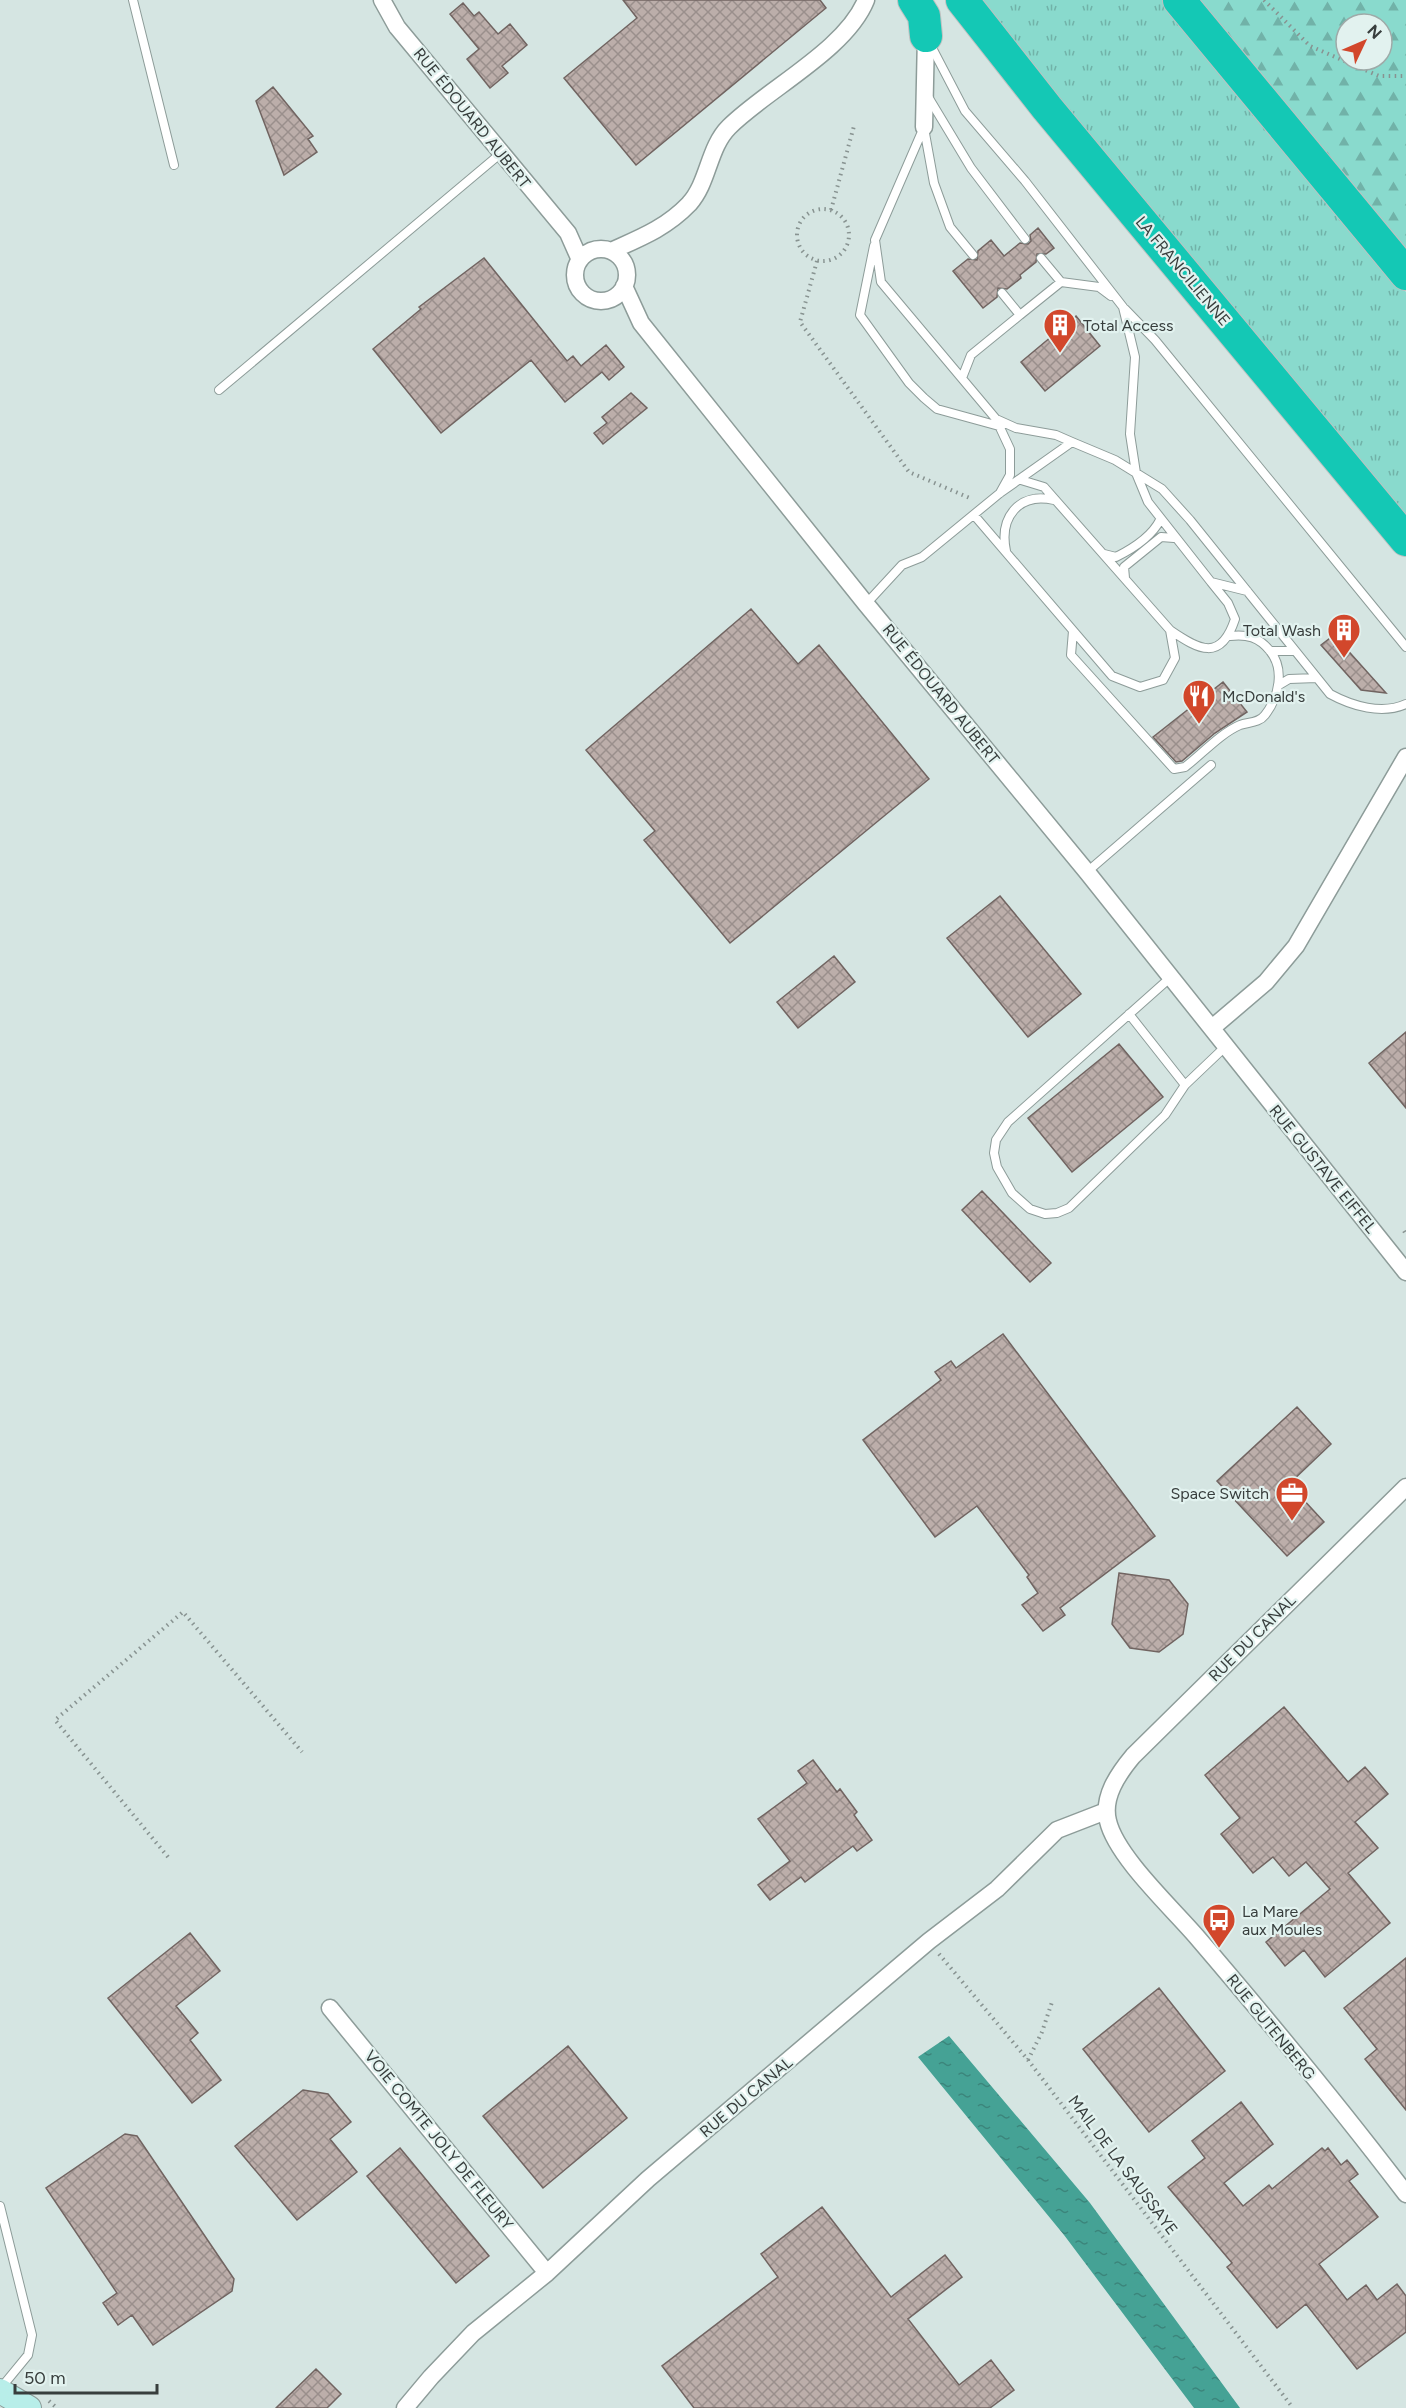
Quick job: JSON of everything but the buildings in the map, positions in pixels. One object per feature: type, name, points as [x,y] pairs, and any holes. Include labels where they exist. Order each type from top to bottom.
[{"type":"highway","points":[[914,0],[924,16],[926,36]]},
{"type":"highway","name":"LA FRANCILIENNE","points":[[962,0],[1047,108],[1406,540]]},
{"type":"highway","points":[[1179,0],[1406,274]]},
{"type":"street","name":"RUE ÉDOUARD AUBERT","points":[[382,0],[397,27],[500,154],[568,233],[580,260]]},
{"type":"street","points":[[607,250],[618,256],[626,270],[624,286],[612,298],[604,300],[588,297],[576,284],[576,267],[580,260],[586,254],[607,250],[660,229],[689,204],[702,186],[712,155],[727,129],[848,30],[866,0]]},
{"type":"street","points":[[924,128],[926,36]]},
{"type":"street","name":"RUE ÉDOUARD AUBERT","points":[[568,233],[607,250]]},
{"type":"street","name":"RUE ÉDOUARD AUBERT","points":[[624,286],[641,323],[866,604],[1087,872],[1240,1065]]},
{"type":"street","name":"RUE ÉDOUARD AUBERT","points":[[604,300],[641,323]]},
{"type":"street","points":[[1212,1028],[1266,982],[1296,946],[1406,757]]},
{"type":"street","name":"RUE GUSTAVE EIFFEL","points":[[1240,1065],[1406,1272]]},
{"type":"street","name":"RUE DU CANAL","points":[[405,2408],[473,2333],[547,2273],[648,2179],[928,1941],[998,1889],[1057,1830],[1107,1804],[1121,1771],[1145,1744],[1406,1486]]},
{"type":"street","name":"RUE GUTENBERG","points":[[1107,1804],[1108,1824],[1126,1855],[1218,1963],[1406,2194]]},
{"type":"street","name":"VOIE COMTE JOLY DE FLEURY","points":[[330,2008],[547,2273]]},
{"type":"street","points":[[0,2390],[14,2408]]},
{"type":"street","points":[[0,2390],[29,2408]]},
{"type":"lane","points":[[133,0],[174,165]]},
{"type":"lane","points":[[926,36],[965,111],[1025,181],[1123,306],[1155,340],[1406,647]]},
{"type":"lane","points":[[926,92],[971,168],[1025,239]]},
{"type":"lane","points":[[924,128],[875,240],[860,315],[909,382],[938,409],[1056,435],[1115,460],[1162,489],[1330,694],[1345,702],[1374,709],[1406,704]]},
{"type":"lane","points":[[924,128],[934,183],[950,227],[973,255]]},
{"type":"lane","points":[[219,390],[500,154]]},
{"type":"lane","points":[[875,240],[881,282],[998,423],[1010,449],[1010,475],[1000,493]]},
{"type":"lane","points":[[1041,258],[1061,282],[1099,286],[1123,306],[1135,357],[1130,435],[1136,473],[1148,502],[1160,520],[1228,603],[1235,619],[1230,636]]},
{"type":"lane","points":[[962,378],[971,355],[1061,282]]},
{"type":"lane","points":[[1002,293],[1020,315]]},
{"type":"lane","points":[[866,604],[902,565],[922,557],[1000,493],[1022,480],[1072,442]]},
{"type":"lane","points":[[1022,480],[1044,487],[1170,630],[1196,649],[1216,647],[1230,636],[1245,634],[1253,637],[1270,651],[1280,668],[1279,685],[1264,716],[1240,725],[1185,767],[1174,770],[1071,655],[1073,631]]},
{"type":"lane","points":[[1006,552],[1004,526],[1021,503],[1041,497],[1055,500]]},
{"type":"lane","points":[[974,515],[1112,676],[1140,687],[1163,680],[1175,658],[1170,630]]},
{"type":"lane","points":[[1104,554],[1116,557],[1124,553],[1155,529],[1160,520]]},
{"type":"lane","points":[[1125,578],[1124,567],[1130,560],[1161,537],[1174,538]]},
{"type":"lane","points":[[1211,582],[1247,591]]},
{"type":"lane","points":[[1270,651],[1295,651]]},
{"type":"lane","points":[[1279,685],[1289,679],[1317,678]]},
{"type":"lane","points":[[1087,872],[1211,765]]},
{"type":"lane","points":[[1171,977],[1008,1122],[996,1140],[994,1153],[997,1167],[1012,1193],[1030,1209],[1045,1214],[1057,1213],[1069,1208],[1165,1115],[1185,1085],[1226,1046]]},
{"type":"lane","points":[[1129,1014],[1185,1085]]},
{"type":"lane","points":[[0,2206],[33,2335],[28,2355],[0,2390]]},
{"type":"path","points":[[1264,0],[1310,45],[1379,76],[1406,76]]},
{"type":"path","points":[[831,210],[854,126]]},
{"type":"path","points":[[814,210],[831,210],[845,221],[849,238],[842,254],[835,259],[817,261],[809,258],[798,245],[797,228],[801,221],[814,210]]},
{"type":"path","points":[[817,261],[800,322],[909,472],[986,505]]},
{"type":"path","points":[[168,1857],[55,1720],[183,1612],[302,1752]]},
{"type":"path","name":"MAIL DE LA SAUSSAYE","points":[[928,1941],[1028,2060],[1293,2408]]},
{"type":"path","points":[[1028,2060],[1042,2032],[1052,2002]]},
{"type":"green space","points":[[977,0],[1164,0],[1406,292],[1406,521]]},
{"type":"green space","points":[[1196,0],[1406,0],[1406,252]]},
{"type":"water","points":[[949,2036],[1090,2203],[1240,2408],[1194,2408],[1064,2235],[918,2057]]},
{"type":"place","name":"Total Access","points":[[1060,354]]},
{"type":"place","name":"Total Wash","points":[[1344,659]]},
{"type":"place","name":"McDonald's","points":[[1199,725]]},
{"type":"place","name":"Space Switch","points":[[1292,1522]]},
{"type":"place","name":"La Mare aux Moules","points":[[1219,1949]]}]
